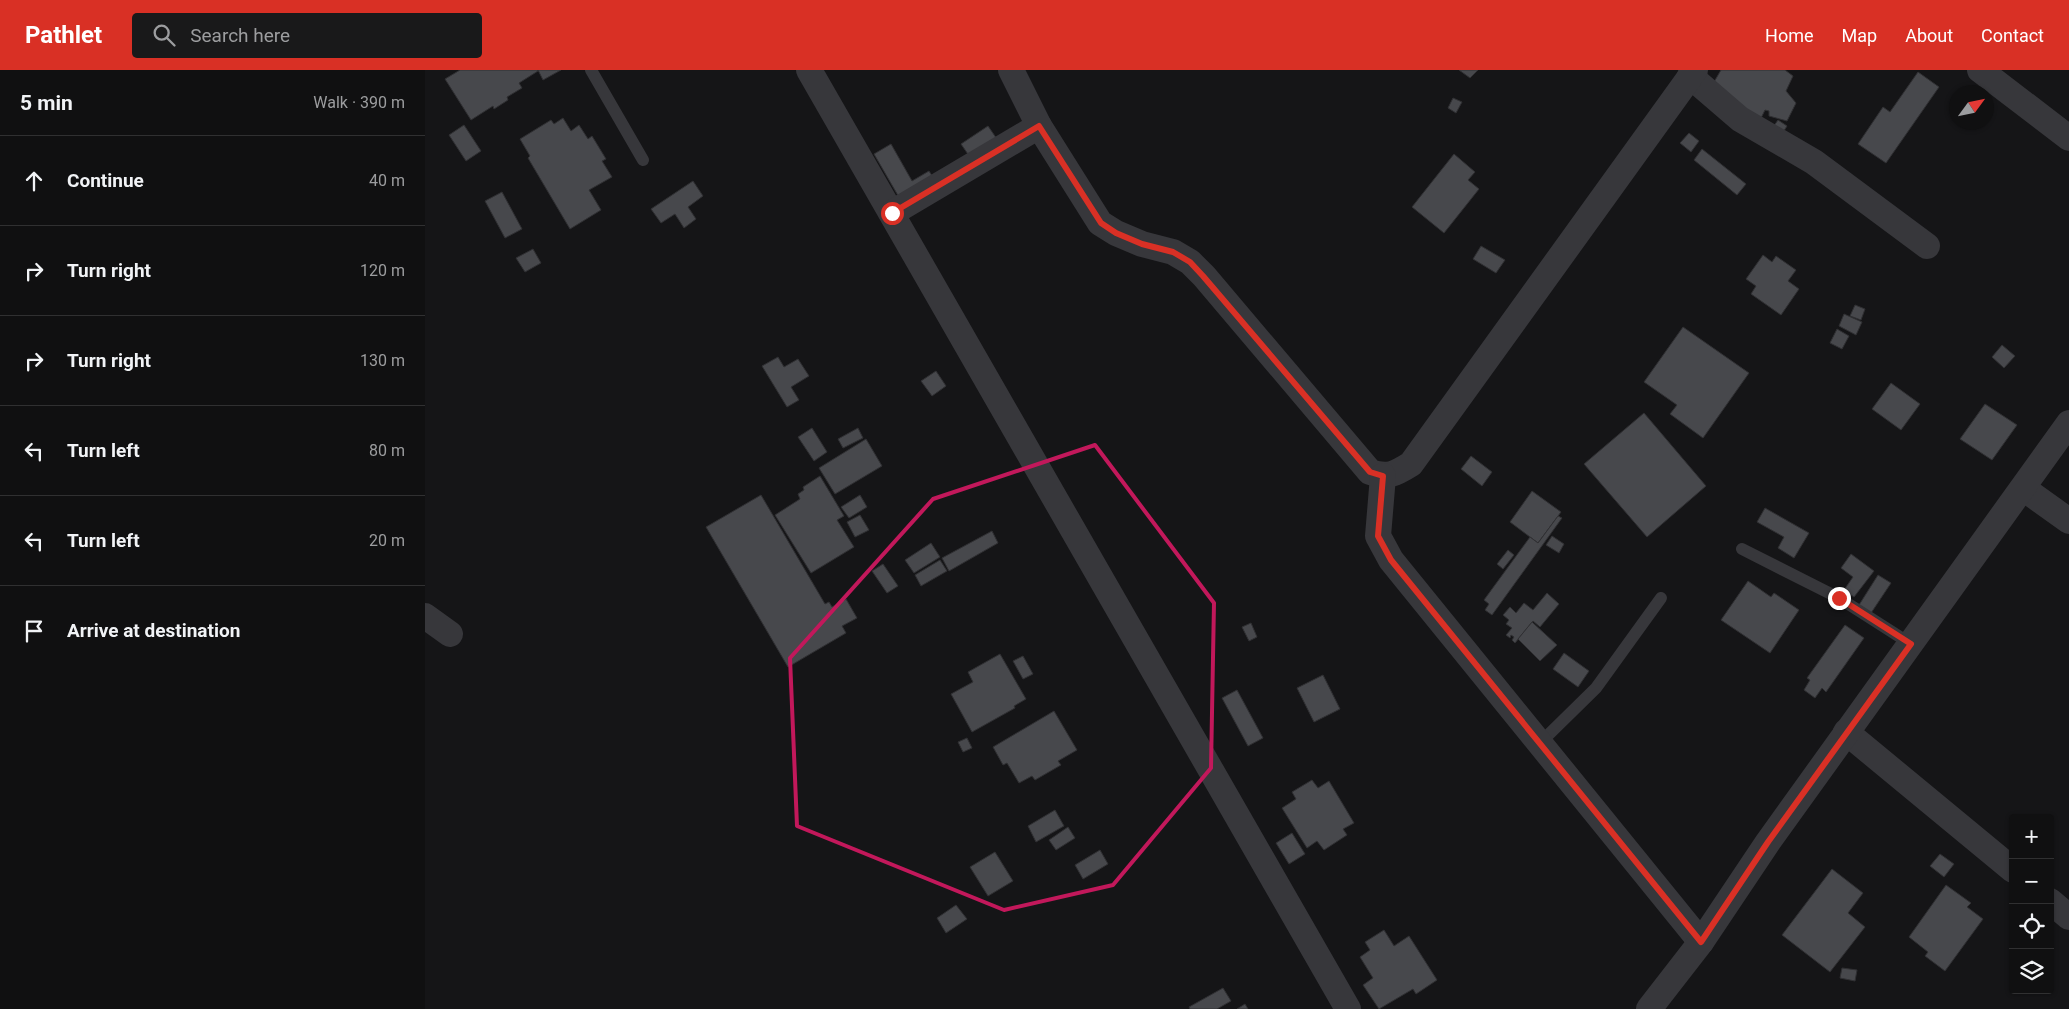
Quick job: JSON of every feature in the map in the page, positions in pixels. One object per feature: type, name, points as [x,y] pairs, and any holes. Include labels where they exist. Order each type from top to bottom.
[{"type":"street","points":[[809,70],[1348,1009]]},
{"type":"street","points":[[1011,70],[1039,126],[1101,223],[1116,233],[1142,244],[1173,252],[1190,262],[1210,283],[1370,472],[1383,476],[1397,473],[1411,464],[1693,73],[1740,118],[1814,162],[1927,246]]},
{"type":"street","points":[[1980,70],[2069,138]]},
{"type":"street","points":[[892,213],[1039,126]]},
{"type":"street","points":[[1649,1009],[1701,942],[1768,842],[2069,423]]},
{"type":"street","points":[[1383,476],[1378,536],[1391,560],[1701,942]]},
{"type":"street","points":[[2023,488],[2069,521]]},
{"type":"street","points":[[425,616],[450,634]]},
{"type":"street","points":[[1846,732],[2009,867]]},
{"type":"street","points":[[2054,904],[2069,917]]},
{"type":"lane","points":[[591,70],[643,160]]},
{"type":"lane","points":[[1742,549],[1839,598],[1911,644]]},
{"type":"lane","points":[[1540,743],[1596,688],[1661,598]]},
{"type":"highlighted area","points":[[1095,445],[1214,603],[1211,768],[1113,885],[1004,910],[797,826],[790,658],[933,499]]},
{"type":"building","points":[[460,70],[538,71],[519,83],[522,88],[507,97],[508,100],[494,109],[493,106],[471,120],[445,79]]},
{"type":"building","points":[[538,70],[561,70],[543,80]]},
{"type":"building","points":[[1459,70],[1478,70],[1470,78]]},
{"type":"building","points":[[1721,70],[1785,70],[1793,76],[1786,91],[1796,103],[1787,121],[1769,116],[1769,111],[1765,110],[1761,118],[1736,105],[1714,82]]},
{"type":"building","points":[[1918,72],[1939,87],[1886,163],[1858,144],[1883,107],[1890,112]]},
{"type":"building","points":[[1453,98],[1462,102],[1456,113],[1448,108]]},
{"type":"building","points":[[563,118],[571,131],[579,125],[588,139],[592,136],[606,159],[602,161],[612,177],[589,190],[601,210],[570,229],[528,158],[530,156],[520,139],[551,120],[554,124]]},
{"type":"building","points":[[1778,120],[1787,126],[1780,137],[1771,130]]},
{"type":"building","points":[[464,125],[481,151],[466,161],[449,135]]},
{"type":"building","points":[[988,126],[999,142],[972,160],[961,144]]},
{"type":"building","points":[[1689,133],[1699,141],[1691,152],[1680,143]]},
{"type":"building","points":[[891,144],[912,181],[929,171],[934,179],[900,199],[874,154]]},
{"type":"building","points":[[1702,149],[1746,184],[1737,195],[1694,160]]},
{"type":"building","points":[[1454,154],[1475,172],[1468,180],[1479,189],[1444,233],[1412,207]]},
{"type":"building","points":[[693,181],[703,196],[688,207],[696,219],[684,228],[675,214],[661,223],[651,209]]},
{"type":"building","points":[[502,192],[522,229],[505,238],[485,201]]},
{"type":"building","points":[[1481,246],[1505,260],[1496,273],[1473,259]]},
{"type":"building","points":[[533,249],[541,263],[525,272],[516,258]]},
{"type":"building","points":[[1763,255],[1772,262],[1776,256],[1796,270],[1788,281],[1799,289],[1781,315],[1751,294],[1756,286],[1746,279]]},
{"type":"building","points":[[1855,305],[1865,309],[1861,320],[1850,316]]},
{"type":"building","points":[[1844,314],[1862,322],[1856,335],[1839,326]]},
{"type":"building","points":[[1683,327],[1749,373],[1703,438],[1670,414],[1677,405],[1644,382]]},
{"type":"building","points":[[1837,329],[1849,336],[1842,349],[1830,343]]},
{"type":"building","points":[[2002,345],[2015,356],[2004,368],[1992,357]]},
{"type":"building","points":[[778,357],[784,367],[798,359],[809,376],[791,387],[799,400],[787,407],[762,366]]},
{"type":"building","points":[[936,371],[946,386],[932,396],[921,381]]},
{"type":"building","points":[[1891,383],[1920,404],[1901,430],[1872,409]]},
{"type":"building","points":[[1985,404],[2017,425],[1992,460],[1960,439]]},
{"type":"building","points":[[1644,413],[1706,486],[1647,537],[1584,464]]},
{"type":"building","points":[[812,428],[827,452],[814,461],[798,437]]},
{"type":"building","points":[[858,428],[863,438],[843,448],[838,439]]},
{"type":"building","points":[[866,439],[882,466],[835,494],[819,468]]},
{"type":"building","points":[[1471,456],[1492,472],[1482,486],[1461,469]]},
{"type":"building","points":[[820,476],[844,516],[837,520],[854,547],[811,573],[775,515],[800,499],[798,494],[804,490],[803,487]]},
{"type":"building","points":[[1532,491],[1561,512],[1538,543],[1510,522]]},
{"type":"building","points":[[761,495],[825,604],[829,602],[832,607],[846,599],[857,618],[842,626],[846,633],[788,667],[706,527]]},
{"type":"building","points":[[860,495],[867,507],[849,518],[841,507]]},
{"type":"building","points":[[1765,508],[1809,533],[1794,558],[1778,548],[1784,537],[1757,522]]},
{"type":"building","points":[[860,515],[869,530],[855,537],[847,522]]},
{"type":"building","points":[[1558,516],[1562,518],[1492,615],[1485,610],[1489,604],[1484,600],[1530,537],[1538,543]]},
{"type":"building","points":[[992,531],[998,543],[949,571],[942,558]]},
{"type":"building","points":[[1552,536],[1564,544],[1559,553],[1546,545]]},
{"type":"building","points":[[931,543],[940,557],[914,573],[905,560]]},
{"type":"building","points":[[1508,550],[1514,555],[1503,569],[1497,564]]},
{"type":"building","points":[[1851,554],[1874,571],[1854,597],[1844,590],[1853,577],[1841,568]]},
{"type":"building","points":[[940,560],[947,571],[921,586],[915,575]]},
{"type":"building","points":[[883,564],[898,586],[887,593],[872,571]]},
{"type":"building","points":[[1878,575],[1891,583],[1871,613],[1859,605]]},
{"type":"building","points":[[1748,581],[1771,597],[1774,593],[1799,610],[1770,653],[1721,620]]},
{"type":"building","points":[[1547,593],[1559,604],[1540,627],[1533,621],[1515,643],[1512,640],[1514,637],[1511,635],[1510,638],[1506,635],[1512,628],[1506,624],[1509,620],[1503,615],[1510,607],[1516,613],[1524,603],[1533,610]]},
{"type":"building","points":[[1532,622],[1557,645],[1540,661],[1518,639]]},
{"type":"building","points":[[1251,623],[1257,637],[1249,641],[1242,627]]},
{"type":"building","points":[[1845,625],[1864,638],[1826,692],[1822,688],[1815,698],[1804,690],[1810,680],[1807,678]]},
{"type":"building","points":[[1564,653],[1589,671],[1578,687],[1553,669]]},
{"type":"building","points":[[1000,654],[1026,699],[1014,706],[1015,708],[972,732],[951,694],[973,682],[968,672]]},
{"type":"building","points":[[1023,656],[1033,674],[1023,679],[1013,661]]},
{"type":"building","points":[[1323,675],[1340,709],[1314,722],[1297,688]]},
{"type":"building","points":[[1237,690],[1263,738],[1248,746],[1222,698]]},
{"type":"building","points":[[1054,711],[1077,750],[1058,761],[1061,765],[1035,780],[1032,776],[1019,783],[1007,763],[1003,765],[993,747]]},
{"type":"building","points":[[967,738],[972,748],[963,752],[958,742]]},
{"type":"building","points":[[1312,780],[1318,788],[1329,781],[1354,823],[1343,829],[1347,835],[1324,850],[1317,841],[1307,848],[1282,808],[1296,799],[1292,792]]},
{"type":"building","points":[[1055,810],[1064,826],[1036,842],[1028,826]]},
{"type":"building","points":[[1068,827],[1075,838],[1056,850],[1049,840]]},
{"type":"building","points":[[1292,833],[1305,854],[1289,864],[1276,843]]},
{"type":"building","points":[[1100,850],[1108,864],[1083,879],[1075,865]]},
{"type":"building","points":[[995,852],[1013,881],[988,896],[970,867]]},
{"type":"building","points":[[1940,854],[1954,864],[1944,877],[1930,866]]},
{"type":"building","points":[[1832,869],[1863,893],[1848,913],[1865,927],[1830,972],[1782,935]]},
{"type":"building","points":[[1946,885],[1971,903],[1967,907],[1983,919],[1945,971],[1925,956],[1928,952],[1909,937]]},
{"type":"building","points":[[956,905],[967,919],[946,933],[937,918]]},
{"type":"building","points":[[1384,930],[1394,946],[1409,936],[1437,980],[1416,994],[1413,989],[1379,1009],[1363,985],[1373,978],[1360,957],[1370,950],[1365,942]]},
{"type":"building","points":[[1842,968],[1857,970],[1855,981],[1840,978]]},
{"type":"building","points":[[1223,988],[1231,1001],[1217,1009],[1190,1009],[1189,1007]]},
{"type":"building","points":[[1245,1004],[1248,1009],[1237,1009]]},
{"type":"route","points":[[892,213],[1039,126],[1101,223],[1116,233],[1142,244],[1173,252],[1190,262],[1370,472],[1383,476],[1378,536],[1391,560],[1701,942],[1768,842],[1911,644],[1839,598]]}]
